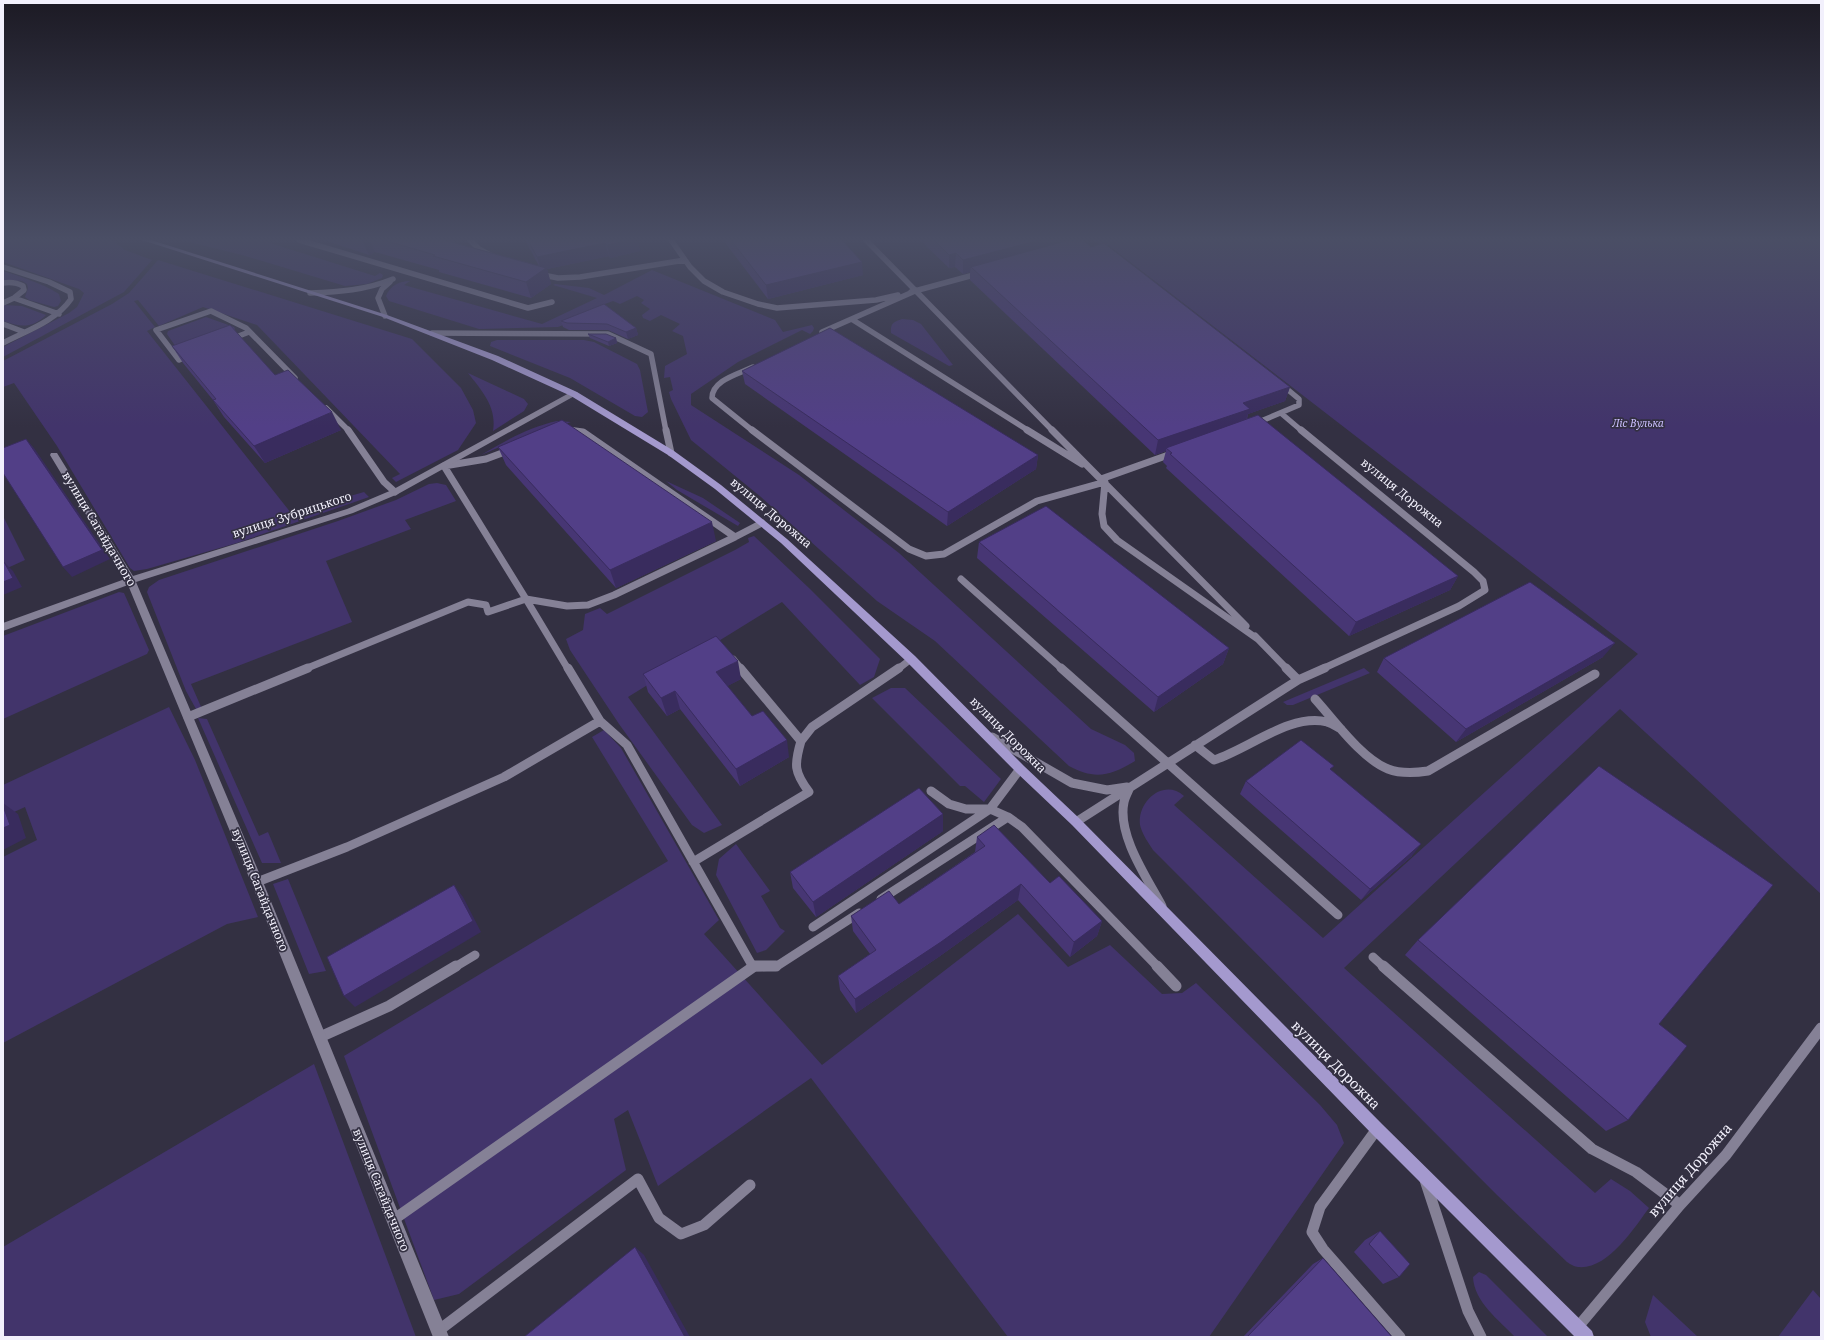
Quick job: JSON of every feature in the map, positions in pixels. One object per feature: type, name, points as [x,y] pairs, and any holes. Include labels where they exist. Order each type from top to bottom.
[{"type":"main road","name":"вулиця Дорожна","points":[[341,303],[432,333],[495,358],[574,394],[671,453],[762,523],[911,659],[988,735],[1020,769],[1076,822],[1168,918],[1377,1130],[1582,1333]]},
{"type":"street","name":"вулиця Зубрицького","points":[[3,627],[131,580],[350,511],[395,492],[574,394]]},
{"type":"street","name":"вулиця Сагайдачного","points":[[54,455],[131,580],[257,882],[439,1334]]},
{"type":"lane","points":[[27,303],[59,314]]},
{"type":"lane","points":[[3,343],[59,314],[70,303]]},
{"type":"lane","name":"вулиця Дорожна","points":[[380,303],[385,316]]},
{"type":"lane","points":[[509,303],[528,308],[550,303]]},
{"type":"lane","points":[[752,303],[765,307],[777,308],[845,303]]},
{"type":"lane","points":[[814,336],[890,303]]},
{"type":"lane","points":[[925,303],[1298,680]]},
{"type":"lane","points":[[200,351],[179,360],[156,330],[210,311],[246,328],[282,366],[301,382]]},
{"type":"lane","points":[[853,320],[1094,472]]},
{"type":"lane","points":[[3,324],[24,332]]},
{"type":"lane","points":[[221,343],[249,332]]},
{"type":"lane","points":[[432,333],[608,334],[651,354],[671,453]]},
{"type":"lane","points":[[759,364],[718,384],[712,392],[712,398],[909,548],[926,556],[944,554],[1036,501],[1103,481],[1181,450]]},
{"type":"lane","points":[[1246,427],[1282,414],[1299,405],[1299,399],[1275,380]]},
{"type":"lane","points":[[322,403],[348,429],[384,482],[395,492]]},
{"type":"lane","name":"вулиця Дорожна","points":[[1076,822],[1298,680],[1459,606],[1485,590],[1483,582],[1474,572],[1282,414]]},
{"type":"lane","points":[[563,430],[574,429],[584,432],[735,537]]},
{"type":"lane","points":[[514,449],[486,459],[444,466],[600,721],[627,745],[753,967]]},
{"type":"lane","points":[[1103,481],[1102,514],[1104,526],[1117,540],[1259,640]]},
{"type":"lane","points":[[188,717],[468,602],[486,605],[488,612],[526,599],[567,606],[588,605],[614,595],[762,523]]},
{"type":"lane","points":[[961,579],[1338,915]]},
{"type":"lane","points":[[728,653],[801,741]]},
{"type":"lane","points":[[693,862],[809,792],[796,775],[794,763],[801,741],[812,726],[874,686],[911,659]]},
{"type":"lane","points":[[1315,698],[1370,759],[1387,769],[1410,773],[1428,771],[1595,674]]},
{"type":"lane","points":[[257,882],[347,847],[504,777],[600,721]]},
{"type":"lane","points":[[1195,745],[1214,760],[1231,754],[1280,729],[1299,722],[1321,721],[1337,726],[1350,736]]},
{"type":"lane","points":[[988,735],[1072,783],[1107,790],[1130,787],[1124,802],[1125,830],[1130,846],[1168,918]]},
{"type":"lane","points":[[813,927],[990,809],[1020,769]]},
{"type":"lane","points":[[931,791],[949,804],[966,809],[990,809],[1008,817],[1022,827],[1176,986]]},
{"type":"lane","points":[[393,1220],[753,967],[777,966],[1008,817]]},
{"type":"lane","points":[[320,1038],[349,1023],[389,1006],[475,955]]},
{"type":"lane","points":[[1373,957],[1592,1149],[1636,1172],[1680,1205]]},
{"type":"lane","name":"вулиця Дорожна","points":[[1582,1333],[1680,1205],[1726,1155],[1821,1028]]},
{"type":"lane","points":[[1377,1130],[1320,1207],[1312,1232],[1323,1249],[1400,1337]]},
{"type":"lane","points":[[1423,1174],[1468,1311],[1481,1337]]},
{"type":"lane","points":[[439,1334],[638,1179],[659,1218],[681,1234],[704,1225],[750,1185]]},
{"type":"green space","points":[[38,303],[60,303],[58,306],[54,307]]},
{"type":"green space","points":[[79,303],[104,303],[3,357],[3,347],[69,313],[77,307]]},
{"type":"green space","points":[[114,303],[135,303],[155,327],[147,331],[291,513],[364,492],[369,497],[237,543],[147,569],[134,571],[130,568],[57,446],[14,383],[3,387],[3,361]]},
{"type":"green space","points":[[140,303],[295,303],[412,339],[461,388],[473,410],[476,423],[458,450],[396,482],[392,478],[400,474],[257,325],[203,307],[159,326]]},
{"type":"green space","points":[[394,303],[466,303],[542,324],[587,303],[609,303],[602,305],[605,309],[558,327],[479,329]]},
{"type":"green space","points":[[641,303],[732,303],[775,320],[783,332],[812,325],[814,328],[810,334],[802,330],[738,362],[691,394],[691,405],[799,475],[899,553],[1091,729],[1125,745],[1134,753],[1135,761],[1110,773],[1095,775],[1069,766],[935,641],[877,601],[761,497],[691,440],[671,399],[669,392],[673,390],[670,377],[664,378],[665,366],[687,354],[683,336],[672,331],[680,324],[661,315],[650,321],[643,318],[642,315],[650,309]]},
{"type":"green space","name":"Ліс Вулька","points":[[1183,303],[1821,303],[1821,894],[1620,709],[1344,968],[1595,1193],[1611,1179],[1630,1191],[1649,1208],[1628,1236],[1610,1255],[1600,1262],[1589,1266],[1578,1267],[1568,1263],[1497,1195],[1153,850],[1145,838],[1141,828],[1140,816],[1147,801],[1160,791],[1176,791],[1184,796],[1174,805],[1323,938],[1638,654]]},
{"type":"green space","points":[[3,305],[22,306],[46,315],[41,320],[31,325],[15,325],[3,321]]},
{"type":"green space","points":[[206,317],[234,327],[235,329],[233,332],[180,353],[167,334],[168,331]]},
{"type":"green space","points":[[902,319],[913,320],[921,324],[953,365],[949,366],[891,333],[893,323]]},
{"type":"green space","points":[[497,340],[584,340],[594,342],[637,364],[640,370],[648,412],[642,417],[635,416],[570,378],[490,346],[491,342]]},
{"type":"green space","points":[[468,373],[524,399],[528,404],[524,411],[493,431],[494,422],[491,407],[483,393]]},
{"type":"green space","points":[[557,421],[571,422],[554,428],[544,428],[481,455],[527,431]]},
{"type":"green space","points":[[666,481],[703,498],[740,523],[738,526],[677,490]]},
{"type":"green space","points":[[437,483],[446,485],[456,501],[405,520],[411,529],[326,561],[352,622],[191,684],[202,709],[196,709],[186,691],[147,592],[149,587],[159,580],[338,521],[396,500],[429,484]]},
{"type":"green space","points":[[3,516],[25,560],[3,570]]},
{"type":"green space","points":[[754,536],[809,588],[880,659],[874,677],[860,685],[782,602],[628,697],[722,825],[704,833],[692,825],[619,724],[570,650],[566,639],[583,630],[585,614],[600,608],[607,614],[735,550],[749,542],[748,538]]},
{"type":"green space","points":[[119,592],[124,593],[149,650],[147,654],[3,719],[3,636]]},
{"type":"green space","points":[[1364,668],[1370,673],[1293,705],[1287,705],[1283,702]]},
{"type":"green space","points":[[891,688],[905,688],[1001,779],[984,802],[965,786],[960,786],[872,698]]},
{"type":"green space","points":[[169,707],[195,760],[258,917],[227,924],[3,1043],[3,857],[37,840],[25,807],[3,817],[3,785]]},
{"type":"green space","points":[[198,718],[207,719],[259,836],[268,832],[281,863],[262,863]]},
{"type":"green space","points":[[604,730],[621,748],[719,920],[704,934],[822,1065],[1018,914],[1068,967],[1110,945],[1162,994],[1182,993],[1196,983],[1320,1105],[1337,1125],[1344,1143],[1209,1337],[1008,1337],[811,1078],[658,1186],[628,1110],[614,1119],[626,1170],[459,1294],[434,1300],[344,1056],[668,861],[592,737]]},
{"type":"green space","points":[[736,844],[770,891],[761,896],[780,928],[785,931],[766,950],[757,953],[716,875],[719,859]]},
{"type":"green space","points":[[288,879],[326,971],[309,974],[273,884]]},
{"type":"green space","points":[[314,1064],[416,1337],[3,1337],[3,1247]]},
{"type":"green space","points":[[1479,1272],[1486,1275],[1548,1337],[1515,1337],[1488,1310],[1478,1295],[1474,1286],[1473,1277]]},
{"type":"green space","points":[[1813,1290],[1821,1299],[1821,1337],[1778,1337]]},
{"type":"green space","points":[[1653,1295],[1698,1337],[1651,1337],[1645,1322]]},
{"type":"building","points":[[1009,303],[1181,303],[1290,387],[1243,403],[1250,409],[1158,440]]},
{"type":"building","points":[[604,304],[636,328],[626,332],[607,324],[567,323],[561,321]]},
{"type":"building","points":[[230,325],[275,375],[288,370],[332,412],[254,446],[213,400],[216,399],[172,346]]},
{"type":"building","points":[[830,328],[1038,455],[948,512],[742,371]]},
{"type":"building","points":[[588,334],[606,334],[616,338],[608,342]]},
{"type":"building","points":[[1258,415],[1458,576],[1356,622],[1170,454],[1172,453],[1166,448]]},
{"type":"building","points":[[562,420],[712,522],[610,570],[498,447]]},
{"type":"building","points":[[26,439],[102,550],[63,567],[3,473],[3,448]]},
{"type":"building","points":[[1046,506],[1229,648],[1158,697],[979,542]]},
{"type":"building","points":[[3,562],[13,578],[3,582]]},
{"type":"building","points":[[1530,582],[1615,643],[1466,729],[1384,658]]},
{"type":"building","points":[[716,636],[738,661],[716,672],[752,716],[763,711],[787,740],[736,769],[675,691],[661,698],[643,674]]},
{"type":"building","points":[[1301,740],[1334,766],[1330,769],[1421,844],[1370,889],[1246,781]]},
{"type":"building","points":[[1599,766],[1773,885],[1659,1024],[1687,1046],[1628,1120],[1418,940]]},
{"type":"building","points":[[919,788],[943,814],[813,902],[790,872]]},
{"type":"building","points":[[3,806],[10,825],[3,828]]},
{"type":"building","points":[[994,825],[1050,883],[1059,876],[1102,921],[1074,942],[1021,884],[941,942],[855,999],[838,976],[876,950],[851,916],[889,891],[899,904],[985,846],[977,837]]},
{"type":"building","points":[[454,885],[473,921],[344,996],[327,957]]},
{"type":"building","points":[[1380,1231],[1410,1264],[1399,1277],[1369,1244]]},
{"type":"building","points":[[635,1247],[685,1337],[524,1337]]},
{"type":"building","points":[[1323,1258],[1392,1337],[1247,1337]]}]
